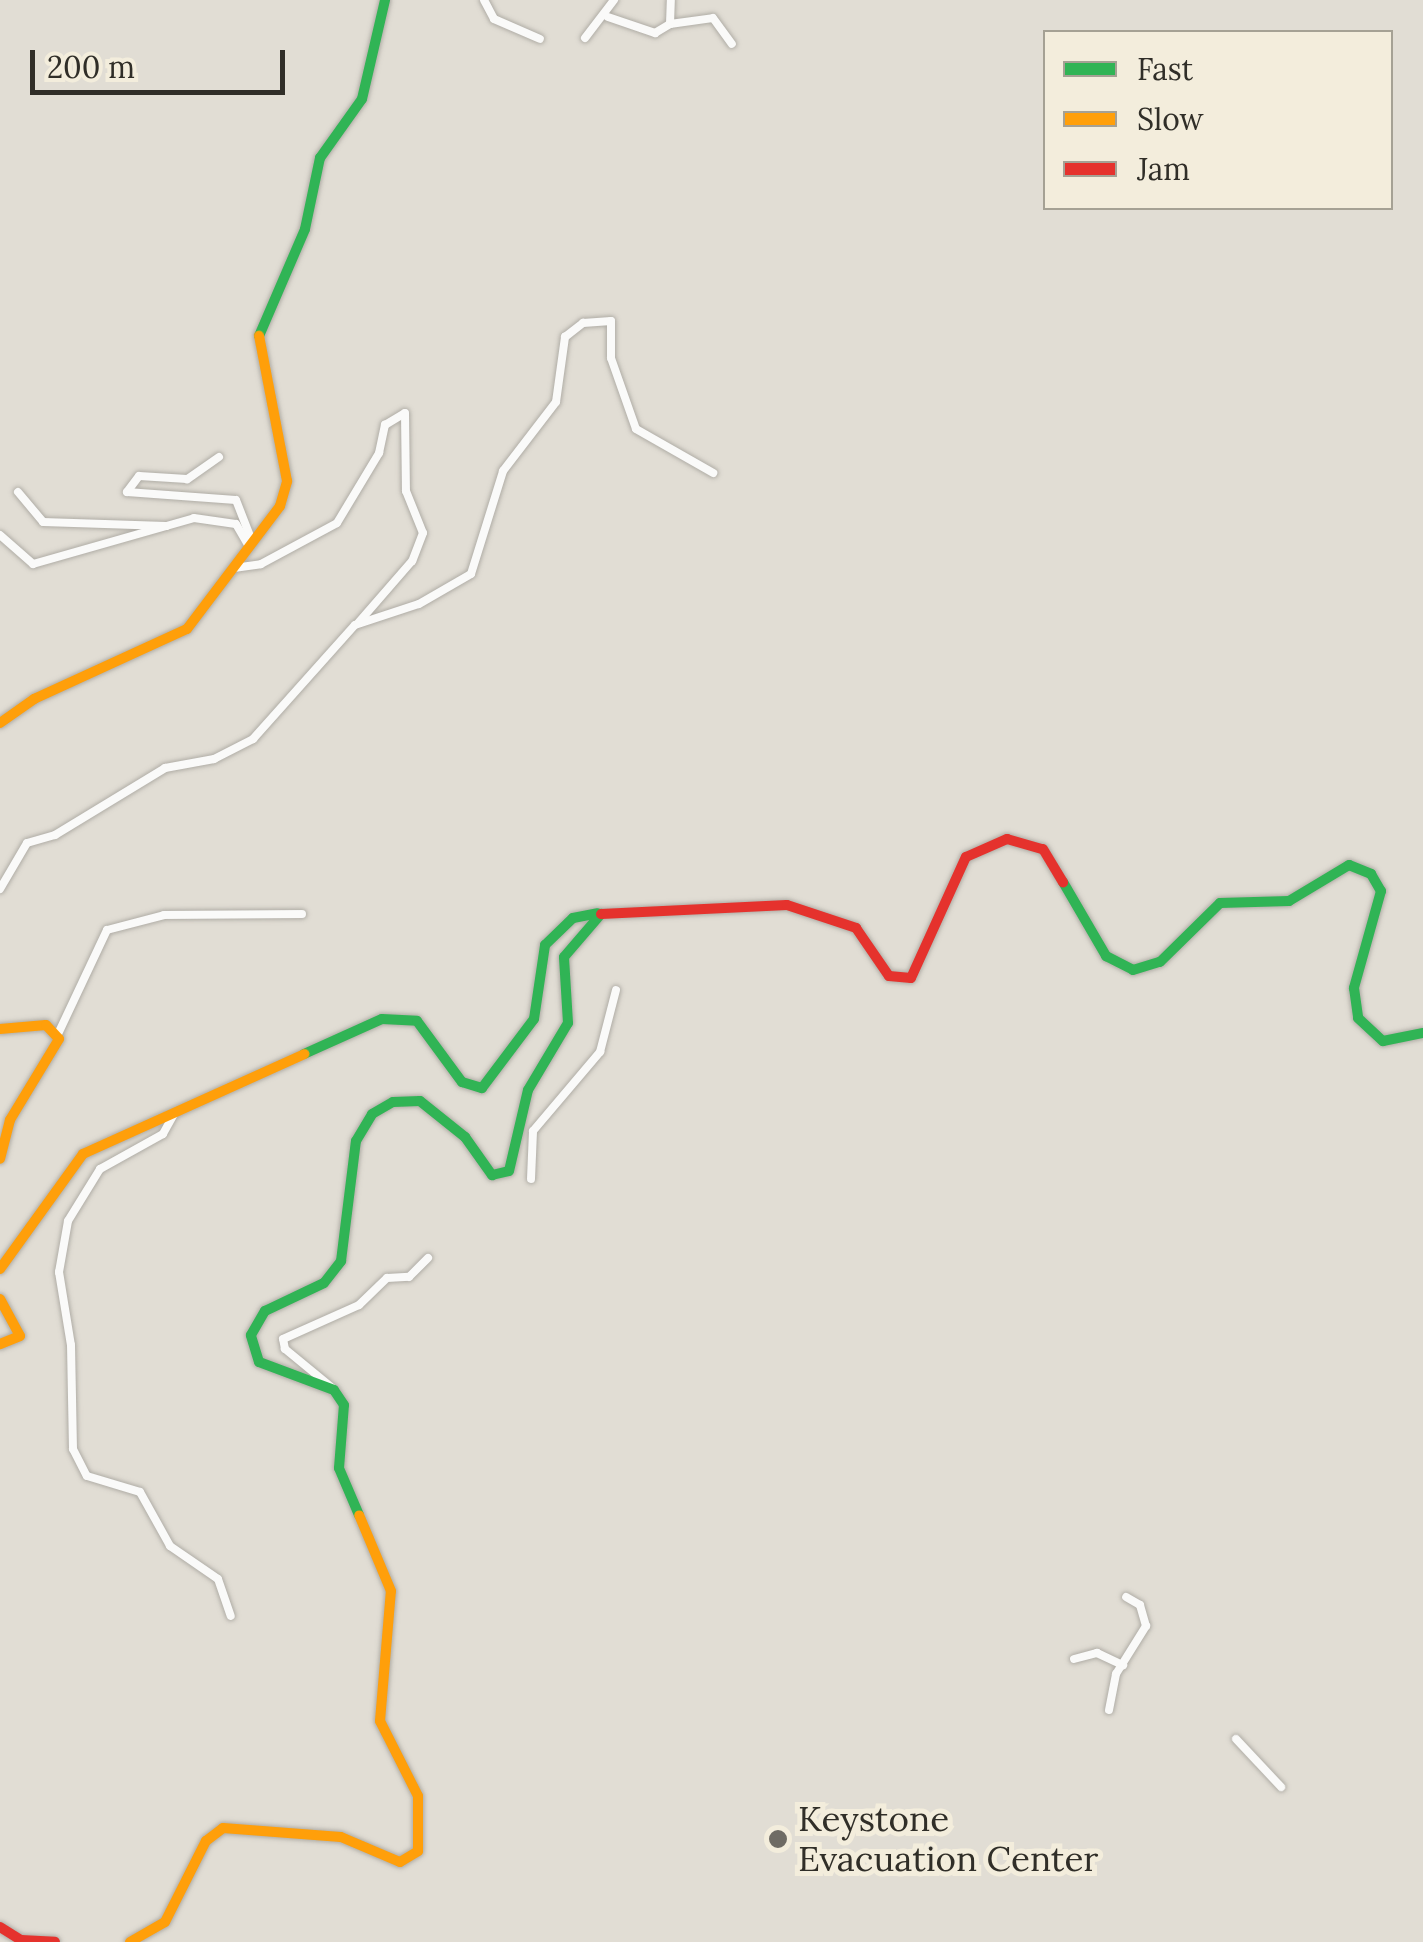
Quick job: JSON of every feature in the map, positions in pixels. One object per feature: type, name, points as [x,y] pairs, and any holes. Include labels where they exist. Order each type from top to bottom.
[{"type":"main road","points":[[0,723],[34,698],[187,629],[280,506],[286,481],[256,342],[305,229],[320,158],[362,99],[364,64],[385,0]]},
{"type":"main road","points":[[0,1269],[82,1154],[397,1014],[418,1021],[468,1088],[482,1088],[534,1019],[545,945],[573,918],[599,913],[788,905],[856,928],[889,976],[911,978],[966,857],[978,845],[1007,839],[1044,849],[1106,956],[1133,970],[1175,950],[1220,903],[1289,901],[1350,864],[1371,874],[1381,891],[1354,988],[1358,1018],[1383,1041],[1423,1032]]},
{"type":"main road","points":[[130,1942],[165,1922],[206,1842],[223,1828],[341,1837],[400,1862],[418,1851],[418,1796],[380,1722],[390,1591],[338,1464],[346,1418],[338,1394],[263,1365],[251,1335],[265,1310],[324,1283],[341,1261],[363,1124],[393,1102],[420,1101],[465,1137],[492,1176],[512,1166],[528,1090],[568,1023],[564,956],[599,913]]},
{"type":"main road","points":[[0,1029],[46,1025],[58,1034],[10,1120],[0,1158]]},
{"type":"main road","points":[[0,1299],[20,1336],[0,1344]]},
{"type":"main road","points":[[0,1926],[20,1940],[56,1942]]},
{"type":"street","points":[[484,0],[494,19],[540,38]]},
{"type":"street","points":[[585,38],[608,16],[614,0]]},
{"type":"street","points":[[670,24],[671,0]]},
{"type":"street","points":[[608,16],[650,34],[670,24],[712,18],[732,44]]},
{"type":"street","points":[[355,625],[419,604],[475,569],[502,471],[556,402],[565,338],[583,323],[611,322],[611,358],[636,429],[713,473]]},
{"type":"street","points":[[0,888],[19,867],[21,849],[38,836],[55,835],[164,768],[227,754],[271,728],[412,561],[423,533],[406,491],[404,413],[385,425],[380,454],[337,523],[261,564],[234,568]]},
{"type":"street","points":[[220,457],[187,479],[139,476],[127,492],[236,500],[250,543]]},
{"type":"street","points":[[18,492],[42,522],[166,526],[222,519],[241,529],[250,543]]},
{"type":"street","points":[[0,535],[24,559],[42,564],[166,526]]},
{"type":"street","points":[[58,1034],[107,930],[164,915],[302,914]]},
{"type":"street","points":[[512,1166],[531,1180],[533,1131],[600,1052],[616,990]]},
{"type":"street","points":[[176,1110],[164,1134],[100,1170],[68,1222],[59,1272],[72,1344],[73,1450],[86,1476],[140,1492],[170,1546],[218,1580],[230,1616]]},
{"type":"street","points":[[338,1394],[284,1349],[283,1339],[360,1305],[387,1278],[409,1277],[428,1258]]},
{"type":"street","points":[[1109,1710],[1123,1665],[1147,1619],[1126,1597]]},
{"type":"street","points":[[1074,1660],[1097,1653],[1123,1665]]},
{"type":"street","points":[[1236,1738],[1281,1788]]},
{"type":"traffic: fast","points":[[259,336],[305,229],[320,158],[362,99],[385,0]]},
{"type":"traffic: fast","points":[[1063,882],[1106,956],[1133,970],[1160,962],[1220,903],[1289,901],[1349,865],[1371,874],[1381,891],[1354,988],[1358,1018],[1383,1041],[1423,1033]]},
{"type":"traffic: fast","points":[[304,1054],[382,1019],[417,1021],[462,1082],[482,1088],[534,1019],[545,945],[573,918],[598,913]]},
{"type":"traffic: fast","points":[[359,1515],[339,1468],[344,1405],[334,1390],[259,1362],[251,1335],[265,1311],[324,1283],[341,1261],[356,1141],[372,1114],[393,1102],[420,1101],[465,1137],[492,1175],[509,1171],[528,1090],[568,1023],[564,957],[601,914]]},
{"type":"traffic: slow","points":[[0,723],[34,699],[187,629],[280,506],[287,481],[259,336]]},
{"type":"traffic: slow","points":[[0,1029],[46,1025],[59,1039],[10,1120],[0,1159]]},
{"type":"traffic: slow","points":[[0,1269],[83,1154],[304,1054]]},
{"type":"traffic: slow","points":[[0,1299],[20,1336],[0,1344]]},
{"type":"traffic: slow","points":[[130,1942],[165,1922],[206,1841],[223,1828],[341,1837],[400,1862],[418,1851],[418,1796],[380,1721],[391,1591],[359,1515]]},
{"type":"traffic: jam","points":[[601,914],[787,905],[856,928],[889,976],[911,978],[966,857],[1007,839],[1043,849],[1063,882]]},
{"type":"traffic: jam","points":[[0,1927],[21,1940],[55,1942]]},
{"type":"place","name":"Keystone Evacuation Center","points":[[778,1839]]}]
